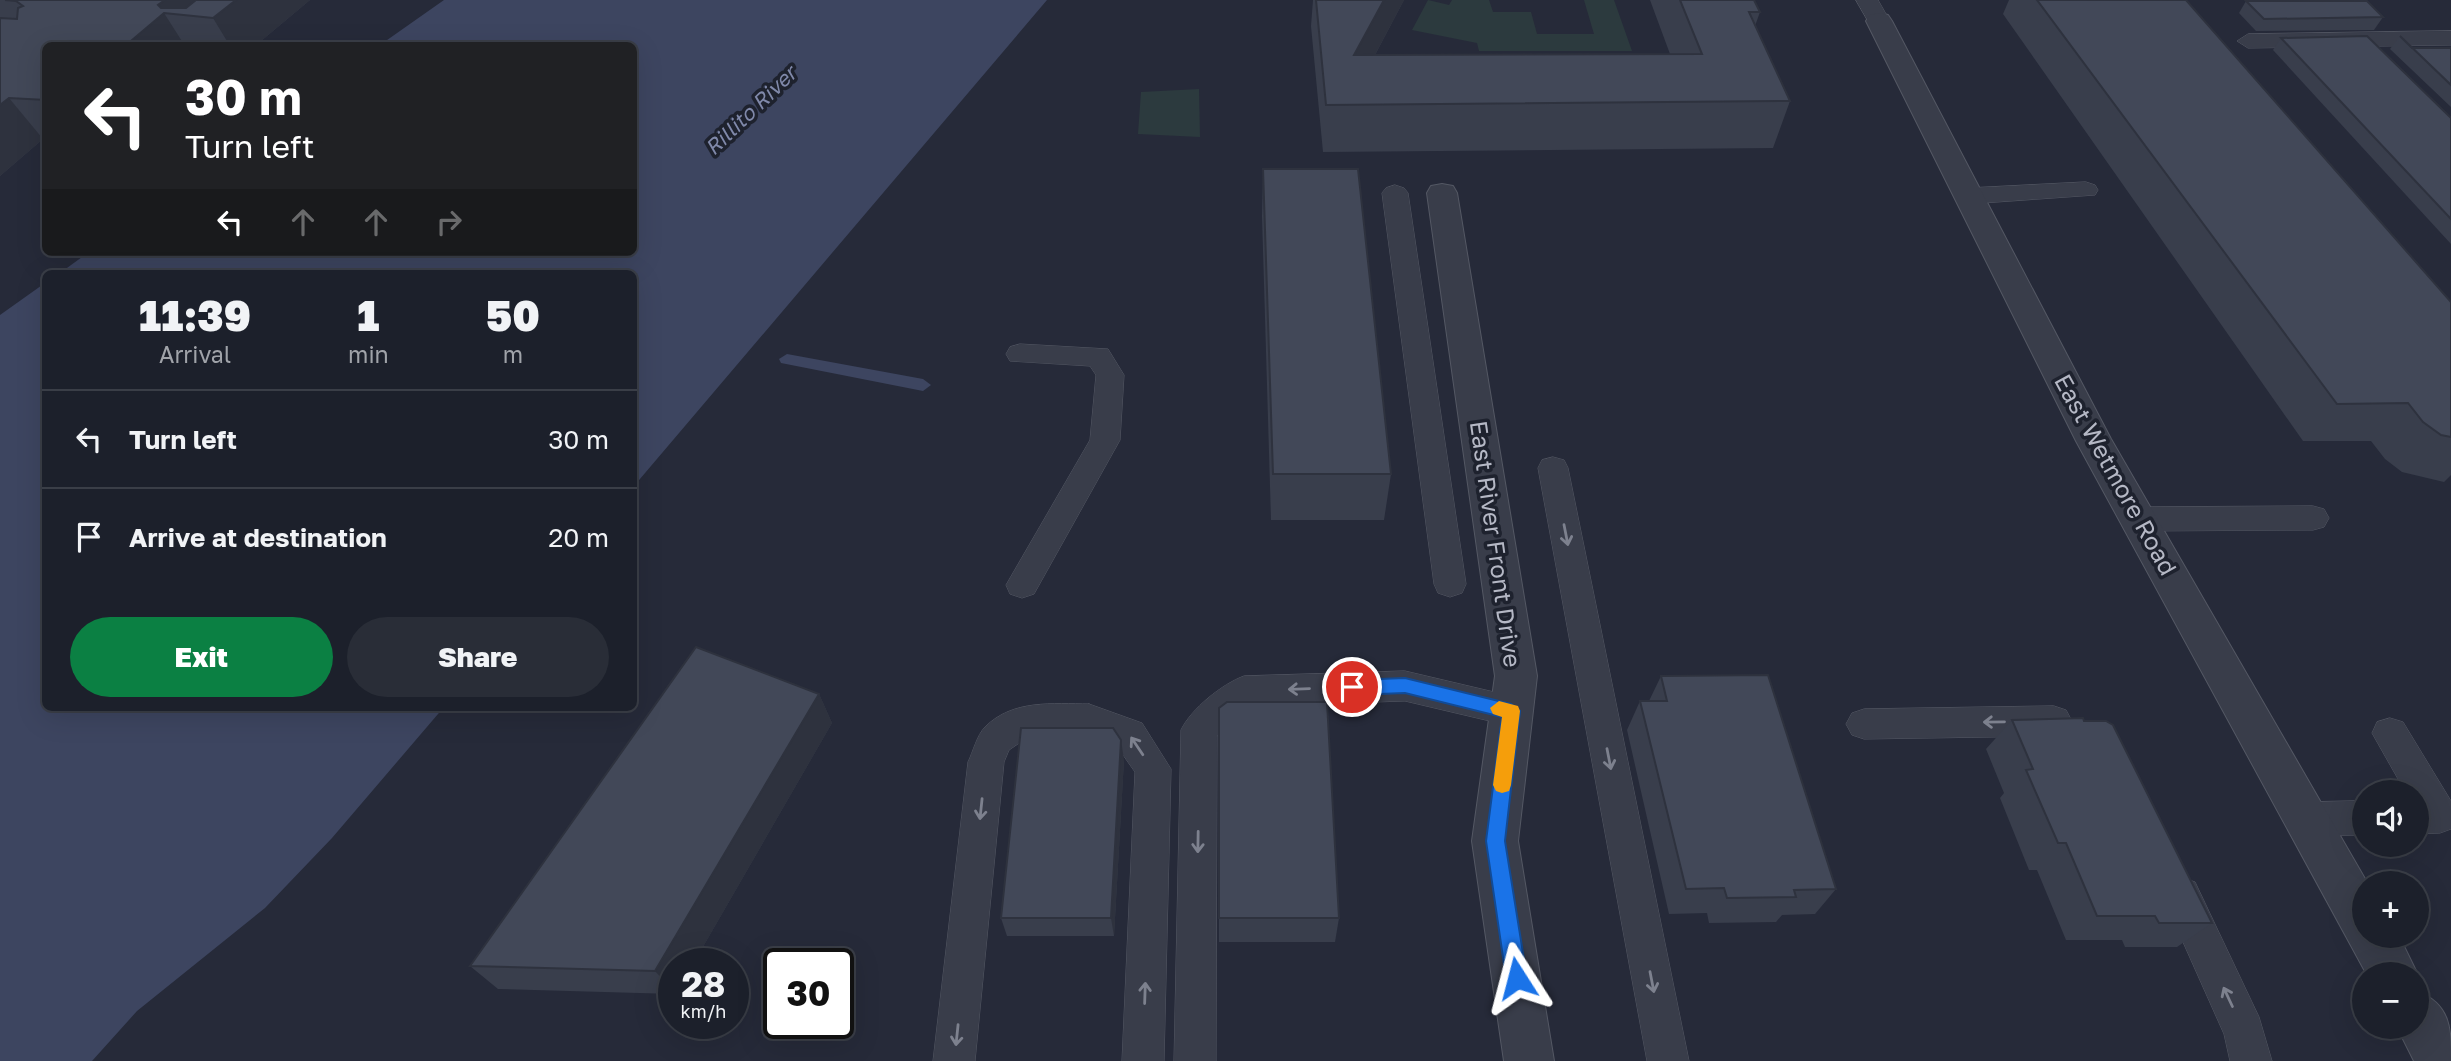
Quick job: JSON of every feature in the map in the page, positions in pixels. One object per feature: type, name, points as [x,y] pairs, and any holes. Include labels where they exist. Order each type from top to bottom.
[{"type":"street","name":"East Wetmore Road","points":[[1873,10],[2094,441],[2352,901]]},
{"type":"street","name":"East River Front Drive","points":[[1442,193],[1516,676],[1495,841],[1529,1061]]},
{"type":"street","points":[[2429,1038],[2442,1061]]},
{"type":"lane","points":[[2248,41],[2451,38]]},
{"type":"lane","points":[[2365,39],[2384,58]]},
{"type":"lane","points":[[1969,196],[2087,190]]},
{"type":"lane","points":[[1395,193],[1450,584]]},
{"type":"lane","points":[[1020,354],[1098,356],[1111,375],[1105,440],[1022,585]]},
{"type":"lane","points":[[1553,468],[1668,1061]]},
{"type":"lane","points":[[2137,519],[2313,518]]},
{"type":"lane","points":[[1195,1061],[1199,730],[1244,691],[1405,685],[1511,711]]},
{"type":"lane","points":[[954,1061],[986,762],[996,739],[1025,720],[1089,719],[1129,734],[1153,769],[1143,1061]]},
{"type":"lane","points":[[1864,724],[2061,721],[2083,732]]},
{"type":"lane","points":[[2390,733],[2436,822]]},
{"type":"lane","points":[[2306,819],[2352,818]]},
{"type":"lane","points":[[2166,862],[2244,1032],[2251,1061]]},
{"type":"shaded area","points":[[1428,0],[1449,5],[1452,0],[1489,0],[1493,12],[1531,12],[1537,34],[1594,34],[1584,0],[1614,0],[1632,51],[1479,51],[1477,43],[1412,30]]},
{"type":"shaded area","points":[[1199,89],[1200,137],[1138,134],[1141,92]]},
{"type":"water","name":"Rillito River","points":[[444,0],[1047,0],[637,482],[637,270],[64,270],[83,256],[637,256],[637,42],[384,42]]},
{"type":"water","points":[[42,285],[42,711],[441,711],[332,838],[265,908],[137,1011],[92,1061],[0,1061],[0,315]]},
{"type":"building","points":[[5,0],[165,0],[158,5],[161,8],[186,8],[196,0],[236,0],[213,18],[164,13],[130,42],[42,42],[42,100],[9,98],[0,105],[0,18],[17,19],[18,8],[23,6],[16,1]]},
{"type":"building","points":[[1316,0],[1384,0],[1354,55],[1702,54],[1680,0],[1754,0],[1760,12],[1749,12],[1790,101],[1326,105]]},
{"type":"building","points":[[2037,0],[2186,0],[2451,302],[2451,437],[2441,435],[2423,422],[2408,403],[2337,404]]},
{"type":"building","points":[[2246,1],[2367,1],[2383,17],[2264,19]]},
{"type":"building","points":[[2367,36],[2451,118],[2451,219],[2281,38]]},
{"type":"building","points":[[2412,48],[2451,48],[2451,85]]},
{"type":"building","points":[[1263,169],[1358,169],[1391,474],[1273,474]]},
{"type":"building","points":[[696,647],[819,694],[669,948],[658,948],[658,966],[655,971],[470,966]]},
{"type":"building","points":[[1768,675],[1836,889],[1794,890],[1796,897],[1727,898],[1724,888],[1686,889],[1640,701],[1667,701],[1661,676]]},
{"type":"building","points":[[1227,702],[1327,702],[1339,918],[1219,918],[1219,708]]},
{"type":"building","points":[[2083,718],[2084,721],[2106,721],[2113,725],[2212,923],[2159,923],[2155,916],[2097,916],[2066,843],[2058,843],[2026,770],[2033,769],[2012,720]]},
{"type":"building","points":[[1021,728],[1113,728],[1121,740],[1111,918],[1001,918]]},
{"type":"waterway","points":[[787,359],[923,385]]},
{"type":"slow traffic","points":[[1499,708],[1511,711],[1502,785]]},
{"type":"route","points":[[1352,687],[1405,685],[1511,711],[1495,841],[1517,978]]}]
